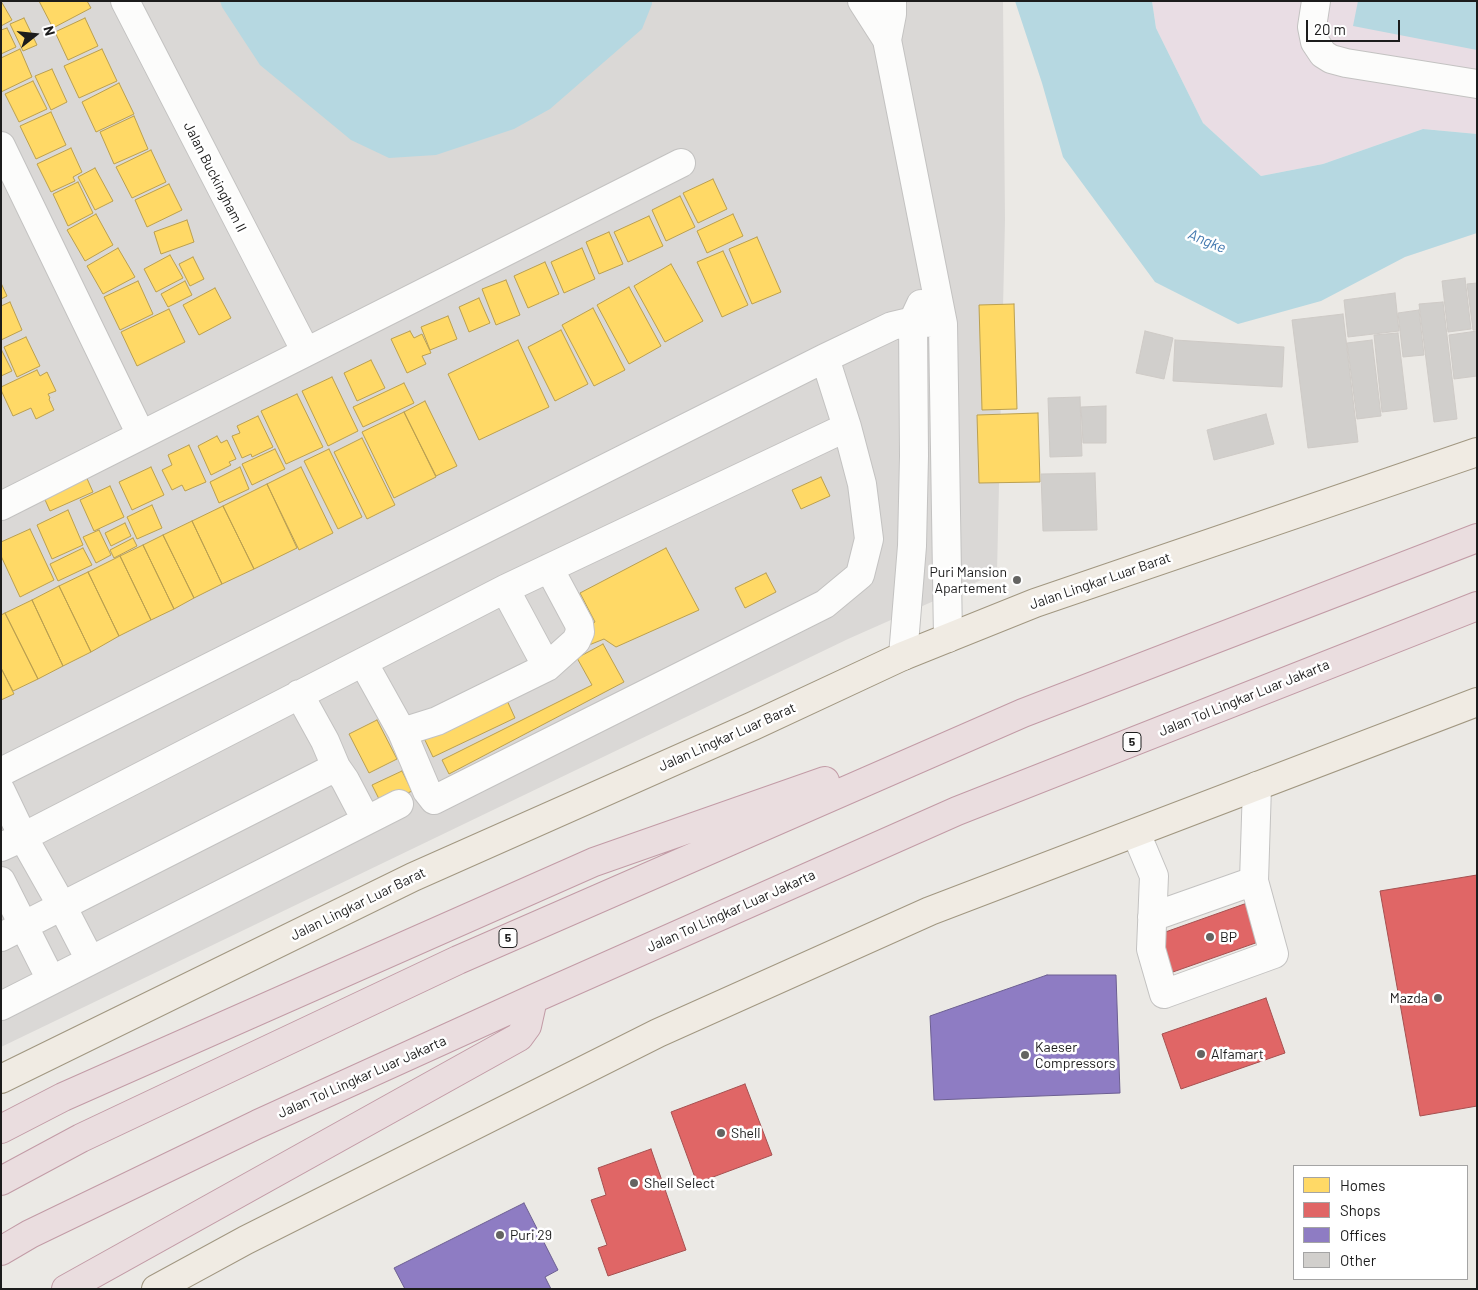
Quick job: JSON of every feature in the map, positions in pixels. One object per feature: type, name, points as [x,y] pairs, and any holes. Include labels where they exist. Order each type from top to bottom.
[{"type":"highway","name":"5","points":[[1,1181],[90,1134],[458,960],[1023,713],[1477,538]]},
{"type":"highway","name":"Jalan Tol Lingkar Luar Jakarta","points":[[1,1251],[30,1234],[258,1124],[957,811],[1477,606]]},
{"type":"highway","points":[[1,1129],[63,1097],[594,862],[1023,713]]},
{"type":"highway","points":[[66,1289],[519,1037],[526,1026],[534,999]]},
{"type":"main road","name":"Jalan Lingkar Luar Barat","points":[[1,1079],[414,877],[753,726],[903,656],[1035,603],[1477,452]]},
{"type":"main road","points":[[156,1289],[255,1235],[658,1033],[930,911],[1477,702]]},
{"type":"street","name":"Jalan Buckingham II","points":[[125,1],[306,352]]},
{"type":"street","points":[[862,1],[887,40],[943,324],[948,638]]},
{"type":"street","points":[[887,40],[892,14],[892,1]]},
{"type":"street","points":[[1316,1],[1312,27],[1315,42],[1323,54],[1331,59],[1477,84]]},
{"type":"street","points":[[1,146],[141,435]]},
{"type":"street","points":[[1,506],[681,163]]},
{"type":"street","points":[[903,656],[912,546],[914,456],[913,321],[934,278]]},
{"type":"street","points":[[1,772],[892,326],[913,321],[943,324]]},
{"type":"street","points":[[363,662],[402,732],[427,791],[434,800],[825,604],[860,575],[869,539],[862,484],[847,427],[825,358]]},
{"type":"street","points":[[12,842],[505,589],[847,427]]},
{"type":"street","points":[[402,732],[437,721],[547,667],[576,641],[580,632],[580,624],[549,568]]},
{"type":"street","points":[[505,589],[547,667]]},
{"type":"street","points":[[299,694],[325,741],[336,768],[345,780],[366,820]]},
{"type":"street","points":[[12,931],[336,768]]},
{"type":"street","points":[[1136,833],[1154,876],[1150,949],[1164,994],[1274,954],[1254,881],[1257,786]]},
{"type":"street","points":[[1,791],[12,842],[62,906],[90,960]]},
{"type":"street","points":[[1,1006],[399,804]]},
{"type":"street","points":[[1,881],[12,931],[51,980]]},
{"type":"street","points":[[1152,917],[1254,881]]},
{"type":"shaded area","points":[[1,1],[1003,1],[1005,220],[997,573],[848,639],[1,1047]]},
{"type":"shaded area","points":[[1152,1],[1477,1],[1477,134],[1423,129],[1323,164],[1261,176],[1203,123],[1156,28]]},
{"type":"water","points":[[220,1],[652,1],[652,4],[642,29],[550,109],[514,129],[436,155],[389,158],[351,140],[260,65]]},
{"type":"water","name":"Angke","points":[[1015,1],[1152,1],[1156,28],[1203,123],[1261,176],[1323,164],[1423,129],[1477,134],[1477,233],[1405,257],[1321,301],[1238,324],[1155,282],[1063,157],[1042,83]]},
{"type":"water","points":[[1358,1],[1477,1],[1477,50],[1353,26]]},
{"type":"building: Homes","points":[[1,1],[12,20],[1,26]]},
{"type":"building: Homes","points":[[39,1],[87,1],[91,8],[53,28]]},
{"type":"building: Homes","points":[[24,18],[37,45],[23,51],[10,24]]},
{"type":"building: Homes","points":[[85,18],[98,46],[68,60],[55,32]]},
{"type":"building: Homes","points":[[7,28],[16,47],[1,54],[1,30]]},
{"type":"building: Homes","points":[[20,49],[32,77],[1,92],[1,58]]},
{"type":"building: Homes","points":[[102,49],[117,81],[79,98],[64,66]]},
{"type":"building: Homes","points":[[52,69],[67,102],[51,110],[35,76]]},
{"type":"building: Homes","points":[[33,81],[47,109],[19,122],[5,94]]},
{"type":"building: Homes","points":[[119,83],[134,114],[96,132],[82,102]]},
{"type":"building: Homes","points":[[51,112],[66,145],[36,159],[20,126]]},
{"type":"building: Homes","points":[[134,116],[148,149],[114,164],[100,132]]},
{"type":"building: Homes","points":[[71,148],[82,172],[73,177],[75,181],[51,192],[37,164]]},
{"type":"building: Homes","points":[[151,150],[166,182],[132,198],[116,167]]},
{"type":"building: Homes","points":[[95,168],[113,201],[95,210],[78,177]]},
{"type":"building: Homes","points":[[713,179],[727,209],[698,223],[683,193]]},
{"type":"building: Homes","points":[[78,182],[93,213],[68,226],[53,194]]},
{"type":"building: Homes","points":[[169,184],[182,210],[147,227],[135,200]]},
{"type":"building: Homes","points":[[680,196],[695,227],[666,241],[652,210]]},
{"type":"building: Homes","points":[[96,214],[113,245],[85,261],[67,230]]},
{"type":"building: Homes","points":[[733,214],[743,236],[707,253],[697,231]]},
{"type":"building: Homes","points":[[649,216],[663,246],[628,262],[614,232]]},
{"type":"building: Homes","points":[[187,220],[194,242],[161,254],[154,232]]},
{"type":"building: Homes","points":[[609,232],[623,264],[599,274],[586,242]]},
{"type":"building: Homes","points":[[757,237],[781,292],[752,304],[729,249]]},
{"type":"building: Homes","points":[[118,248],[135,277],[103,294],[87,266]]},
{"type":"building: Homes","points":[[582,248],[595,279],[564,293],[551,262]]},
{"type":"building: Homes","points":[[723,251],[748,305],[722,317],[697,262]]},
{"type":"building: Homes","points":[[170,255],[183,278],[156,292],[144,269]]},
{"type":"building: Homes","points":[[193,257],[204,279],[190,286],[179,264]]},
{"type":"building: Homes","points":[[545,262],[559,294],[528,308],[514,276]]},
{"type":"building: Homes","points":[[671,264],[703,321],[665,342],[634,286]]},
{"type":"building: Homes","points":[[506,280],[520,315],[496,325],[482,289]]},
{"type":"building: Homes","points":[[138,281],[153,314],[120,330],[104,297]]},
{"type":"building: Homes","points":[[185,281],[192,295],[168,307],[161,294]]},
{"type":"building: Homes","points":[[1,283],[7,296],[1,299]]},
{"type":"building: Homes","points":[[629,287],[661,346],[629,364],[597,305]]},
{"type":"building: Homes","points":[[215,288],[231,318],[199,335],[183,305]]},
{"type":"building: Homes","points":[[479,298],[490,323],[469,332],[459,307]]},
{"type":"building: Homes","points":[[10,302],[22,330],[1,340],[1,306]]},
{"type":"building: Homes","points":[[1014,304],[1017,409],[982,410],[979,305]]},
{"type":"building: Homes","points":[[593,308],[625,370],[594,386],[562,325]]},
{"type":"building: Homes","points":[[169,309],[185,342],[137,366],[121,332]]},
{"type":"building: Homes","points":[[448,316],[457,339],[430,350],[421,327]]},
{"type":"building: Homes","points":[[561,330],[588,384],[555,401],[528,347]]},
{"type":"building: Homes","points":[[410,331],[414,338],[422,334],[431,353],[422,356],[426,364],[407,373],[391,339]]},
{"type":"building: Homes","points":[[26,337],[40,366],[17,377],[4,347]]},
{"type":"building: Homes","points":[[518,340],[549,407],[479,440],[448,374]]},
{"type":"building: Homes","points":[[1,349],[12,371],[1,376]]},
{"type":"building: Homes","points":[[371,360],[385,388],[357,401],[344,373]]},
{"type":"building: Homes","points":[[37,370],[40,376],[47,372],[56,391],[48,394],[54,410],[36,419],[31,408],[13,416],[1,387]]},
{"type":"building: Homes","points":[[332,377],[358,431],[328,446],[302,391]]},
{"type":"building: Homes","points":[[404,383],[414,403],[363,427],[353,407]]},
{"type":"building: Homes","points":[[297,394],[323,447],[286,464],[261,411]]},
{"type":"building: Homes","points":[[425,401],[457,466],[436,476],[404,412]]},
{"type":"building: Homes","points":[[404,412],[436,477],[394,498],[362,432]]},
{"type":"building: Homes","points":[[1038,413],[1040,482],[979,483],[977,415]]},
{"type":"building: Homes","points":[[258,416],[273,447],[252,457],[251,454],[242,458],[232,436],[240,433],[237,426]]},
{"type":"building: Homes","points":[[217,436],[221,443],[227,440],[236,459],[229,462],[231,465],[211,475],[198,446]]},
{"type":"building: Homes","points":[[362,438],[395,505],[367,519],[334,452]]},
{"type":"building: Homes","points":[[189,445],[206,482],[185,491],[182,485],[172,490],[162,470],[172,465],[168,455]]},
{"type":"building: Homes","points":[[275,449],[285,469],[252,485],[242,464]]},
{"type":"building: Homes","points":[[329,449],[362,517],[338,529],[304,461]]},
{"type":"building: Homes","points":[[151,467],[164,495],[132,510],[119,482]]},
{"type":"building: Homes","points":[[240,467],[249,489],[219,503],[210,482]]},
{"type":"building: Homes","points":[[301,467],[333,533],[299,550],[267,484]]},
{"type":"building: Homes","points":[[85,474],[93,492],[50,511],[42,493]]},
{"type":"building: Homes","points":[[821,477],[830,496],[801,509],[792,490]]},
{"type":"building: Homes","points":[[267,484],[297,548],[254,569],[223,506]]},
{"type":"building: Homes","points":[[110,486],[124,517],[94,531],[80,500]]},
{"type":"building: Homes","points":[[152,505],[162,528],[137,539],[127,517]]},
{"type":"building: Homes","points":[[223,506],[254,569],[222,584],[192,521]]},
{"type":"building: Homes","points":[[68,510],[83,545],[52,559],[37,525]]},
{"type":"building: Homes","points":[[192,521],[222,584],[194,598],[163,535]]},
{"type":"building: Homes","points":[[125,523],[131,536],[111,546],[105,533]]},
{"type":"building: Homes","points":[[30,529],[54,580],[20,597],[1,556],[1,542]]},
{"type":"building: Homes","points":[[99,530],[111,555],[96,563],[83,537]]},
{"type":"building: Homes","points":[[163,535],[194,598],[174,609],[143,545]]},
{"type":"building: Homes","points":[[133,538],[137,546],[114,558],[110,550]]},
{"type":"building: Homes","points":[[143,545],[174,609],[151,620],[120,556]]},
{"type":"building: Homes","points":[[83,548],[92,565],[58,581],[50,564]]},
{"type":"building: Homes","points":[[666,548],[699,610],[616,647],[604,639],[589,645],[583,630],[595,622],[580,593]]},
{"type":"building: Homes","points":[[120,556],[151,620],[119,636],[88,572]]},
{"type":"building: Homes","points":[[88,572],[119,636],[91,652],[59,586]]},
{"type":"building: Homes","points":[[766,573],[776,592],[745,608],[735,588]]},
{"type":"building: Homes","points":[[59,586],[91,652],[63,666],[32,600]]},
{"type":"building: Homes","points":[[32,600],[63,666],[38,679],[5,613]]},
{"type":"building: Homes","points":[[5,613],[38,679],[13,691],[1,668],[1,615]]},
{"type":"building: Homes","points":[[603,644],[624,682],[449,774],[442,760],[592,685],[577,658]]},
{"type":"building: Homes","points":[[1,668],[14,694],[1,700]]},
{"type":"building: Homes","points":[[505,696],[515,718],[433,757],[423,736]]},
{"type":"building: Homes","points":[[377,720],[397,759],[369,773],[349,734]]},
{"type":"building: Homes","points":[[402,771],[412,791],[382,805],[372,785]]},
{"type":"building: Shops","name":"Mazda","points":[[1477,875],[1477,1106],[1420,1116],[1380,891]]},
{"type":"building: Shops","name":"BP","points":[[1250,902],[1264,940],[1170,973],[1157,935]]},
{"type":"building: Shops","points":[[1266,998],[1285,1053],[1181,1089],[1162,1034]]},
{"type":"building: Shops","name":"Shell","points":[[745,1084],[772,1155],[697,1183],[671,1112]]},
{"type":"building: Shops","points":[[651,1149],[686,1250],[608,1276],[598,1248],[607,1245],[591,1200],[606,1195],[598,1168]]},
{"type":"building: Offices","name":"Kaeser Compressors","points":[[1047,975],[1116,975],[1120,1093],[934,1100],[930,1016]]},
{"type":"building: Offices","name":"Puri 29","points":[[524,1203],[558,1270],[545,1277],[551,1289],[405,1289],[394,1268]]},
{"type":"building: Other","points":[[1465,278],[1471,329],[1448,332],[1442,281]]},
{"type":"building: Other","points":[[1477,283],[1477,330],[1473,330],[1467,284]]},
{"type":"building: Other","points":[[1395,293],[1399,331],[1348,337],[1344,300]]},
{"type":"building: Other","points":[[1443,302],[1457,419],[1434,422],[1419,304]]},
{"type":"building: Other","points":[[1419,310],[1424,355],[1403,357],[1398,313]]},
{"type":"building: Other","points":[[1343,314],[1358,442],[1308,448],[1292,320]]},
{"type":"building: Other","points":[[1145,331],[1173,338],[1164,379],[1136,373]]},
{"type":"building: Other","points":[[1477,331],[1477,376],[1454,379],[1449,335]]},
{"type":"building: Other","points":[[1398,333],[1407,409],[1382,412],[1374,335]]},
{"type":"building: Other","points":[[1175,340],[1284,347],[1282,387],[1173,381]]},
{"type":"building: Other","points":[[1372,340],[1381,416],[1357,419],[1347,343]]},
{"type":"building: Other","points":[[1080,397],[1082,456],[1050,457],[1048,398]]},
{"type":"building: Other","points":[[1106,406],[1106,443],[1083,443],[1081,407]]},
{"type":"building: Other","points":[[1266,414],[1274,444],[1214,460],[1207,430]]},
{"type":"building: Other","points":[[1095,473],[1097,530],[1043,531],[1041,474]]},
{"type":"place","name":"Puri Mansion Apartement","points":[[1017,580]]},
{"type":"place","name":"BP","points":[[1210,937]]},
{"type":"place","name":"Mazda","points":[[1438,998]]},
{"type":"place","name":"Alfamart","points":[[1201,1054]]},
{"type":"place","name":"Kaeser Compressors","points":[[1025,1055]]},
{"type":"place","name":"Shell","points":[[721,1133]]},
{"type":"place","name":"Shell Select","points":[[634,1183]]},
{"type":"place","name":"Puri 29","points":[[500,1235]]}]
